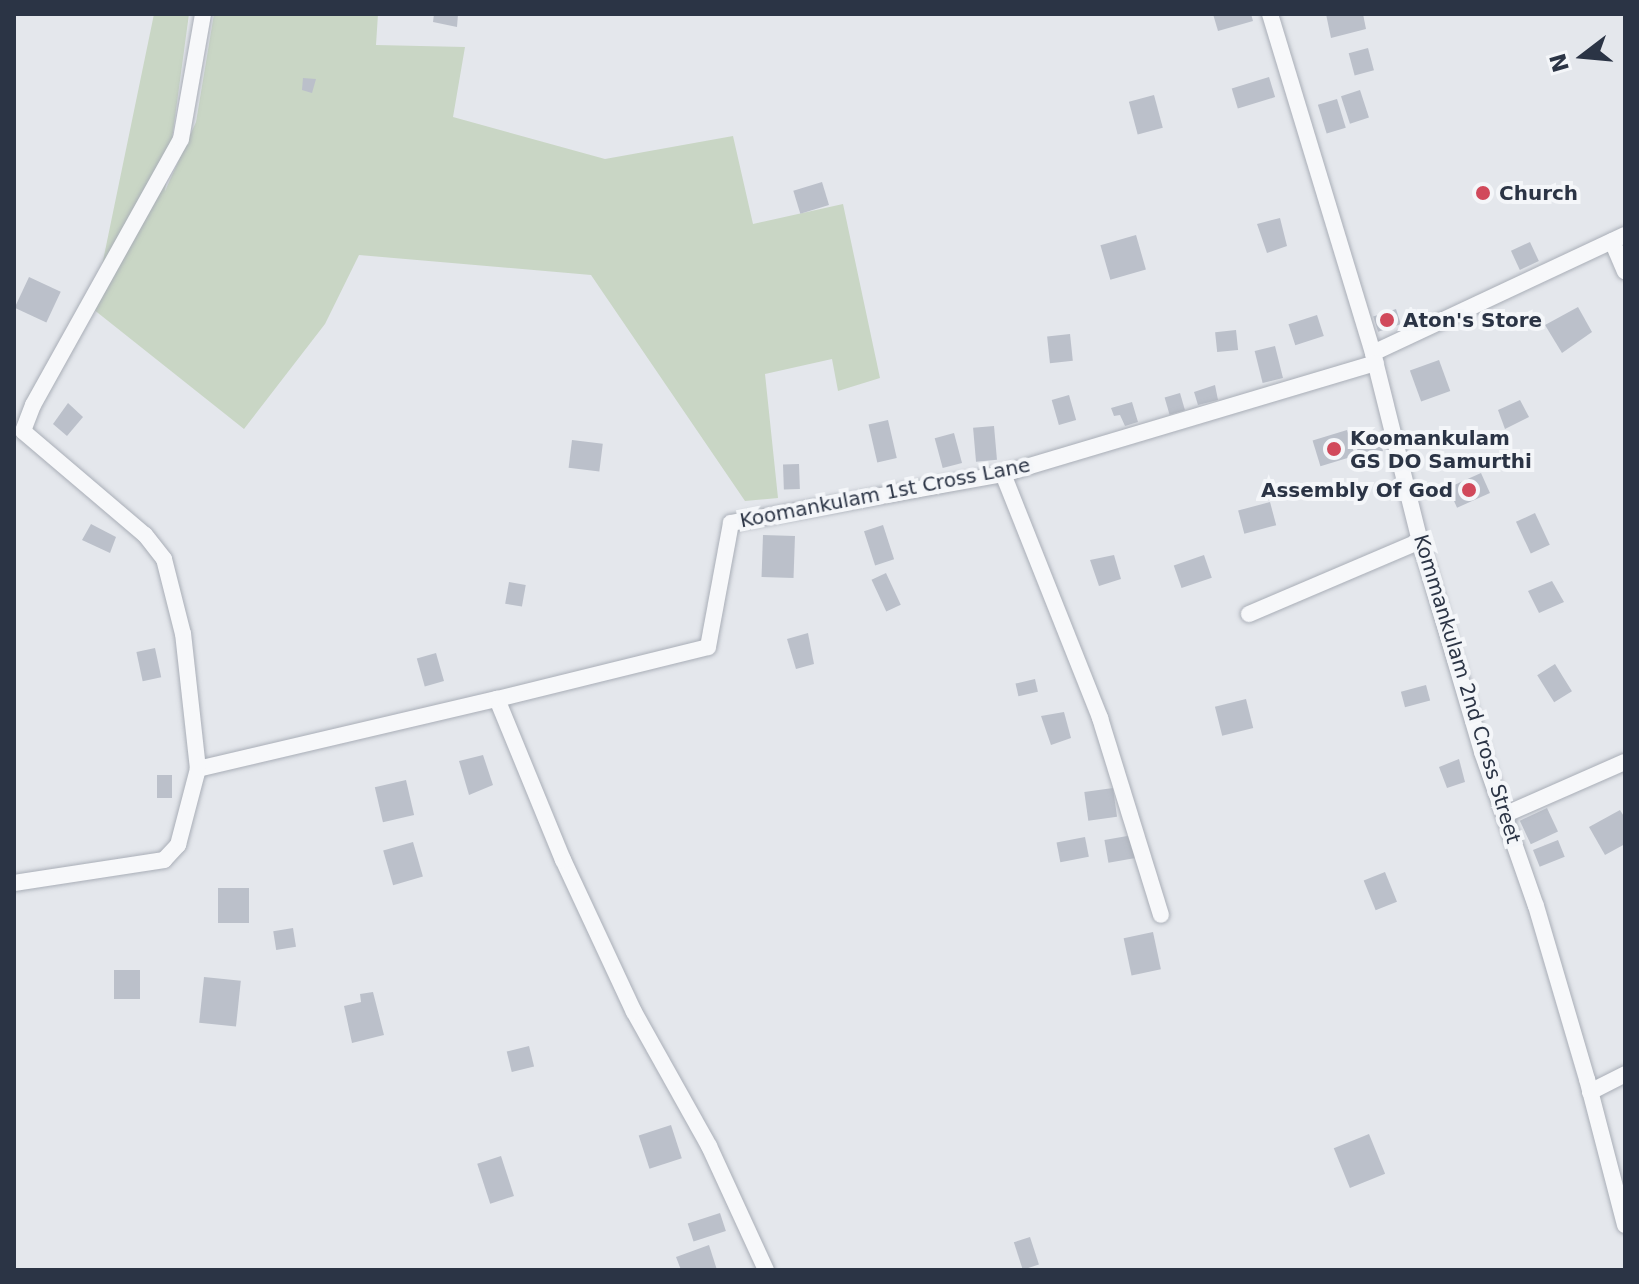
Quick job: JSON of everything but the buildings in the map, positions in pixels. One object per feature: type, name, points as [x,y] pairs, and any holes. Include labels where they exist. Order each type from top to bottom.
[{"type":"street","points":[[14,883],[164,860],[178,845],[198,769],[183,634],[164,559],[145,535],[23,431],[33,405],[181,139],[203,14]]},
{"type":"street","name":"Kommankulam 2nd Cross Street","points":[[1270,14],[1375,358],[1420,541],[1504,815],[1536,906],[1625,1225]]},
{"type":"street","points":[[1619,238],[1625,271]]},
{"type":"street","name":"Koomankulam 1st Cross Lane","points":[[497,699],[708,647],[731,523],[1003,474],[1375,358],[1619,238]]},
{"type":"street","points":[[1003,474],[1100,718],[1161,915]]},
{"type":"street","points":[[1249,614],[1420,541]]},
{"type":"street","points":[[198,769],[497,699],[588,915],[634,1012],[709,1146],[766,1270]]},
{"type":"street","points":[[1504,815],[1625,762]]},
{"type":"street","points":[[1590,1092],[1625,1074]]},
{"type":"green space","points":[[154,14],[189,14],[165,191],[196,122],[214,14],[378,14],[376,45],[465,47],[453,117],[605,159],[733,136],[753,224],[843,204],[880,378],[838,391],[832,359],[765,374],[778,498],[745,501],[591,275],[359,255],[325,324],[244,429],[93,309]]},
{"type":"place","name":"Church","points":[[1483,193]]},
{"type":"place","name":"Aton's Store","points":[[1387,320]]},
{"type":"place","name":"Koomankulam GS DO Samurthi","points":[[1334,449]]},
{"type":"place","name":"Assembly Of God","points":[[1469,490]]}]
